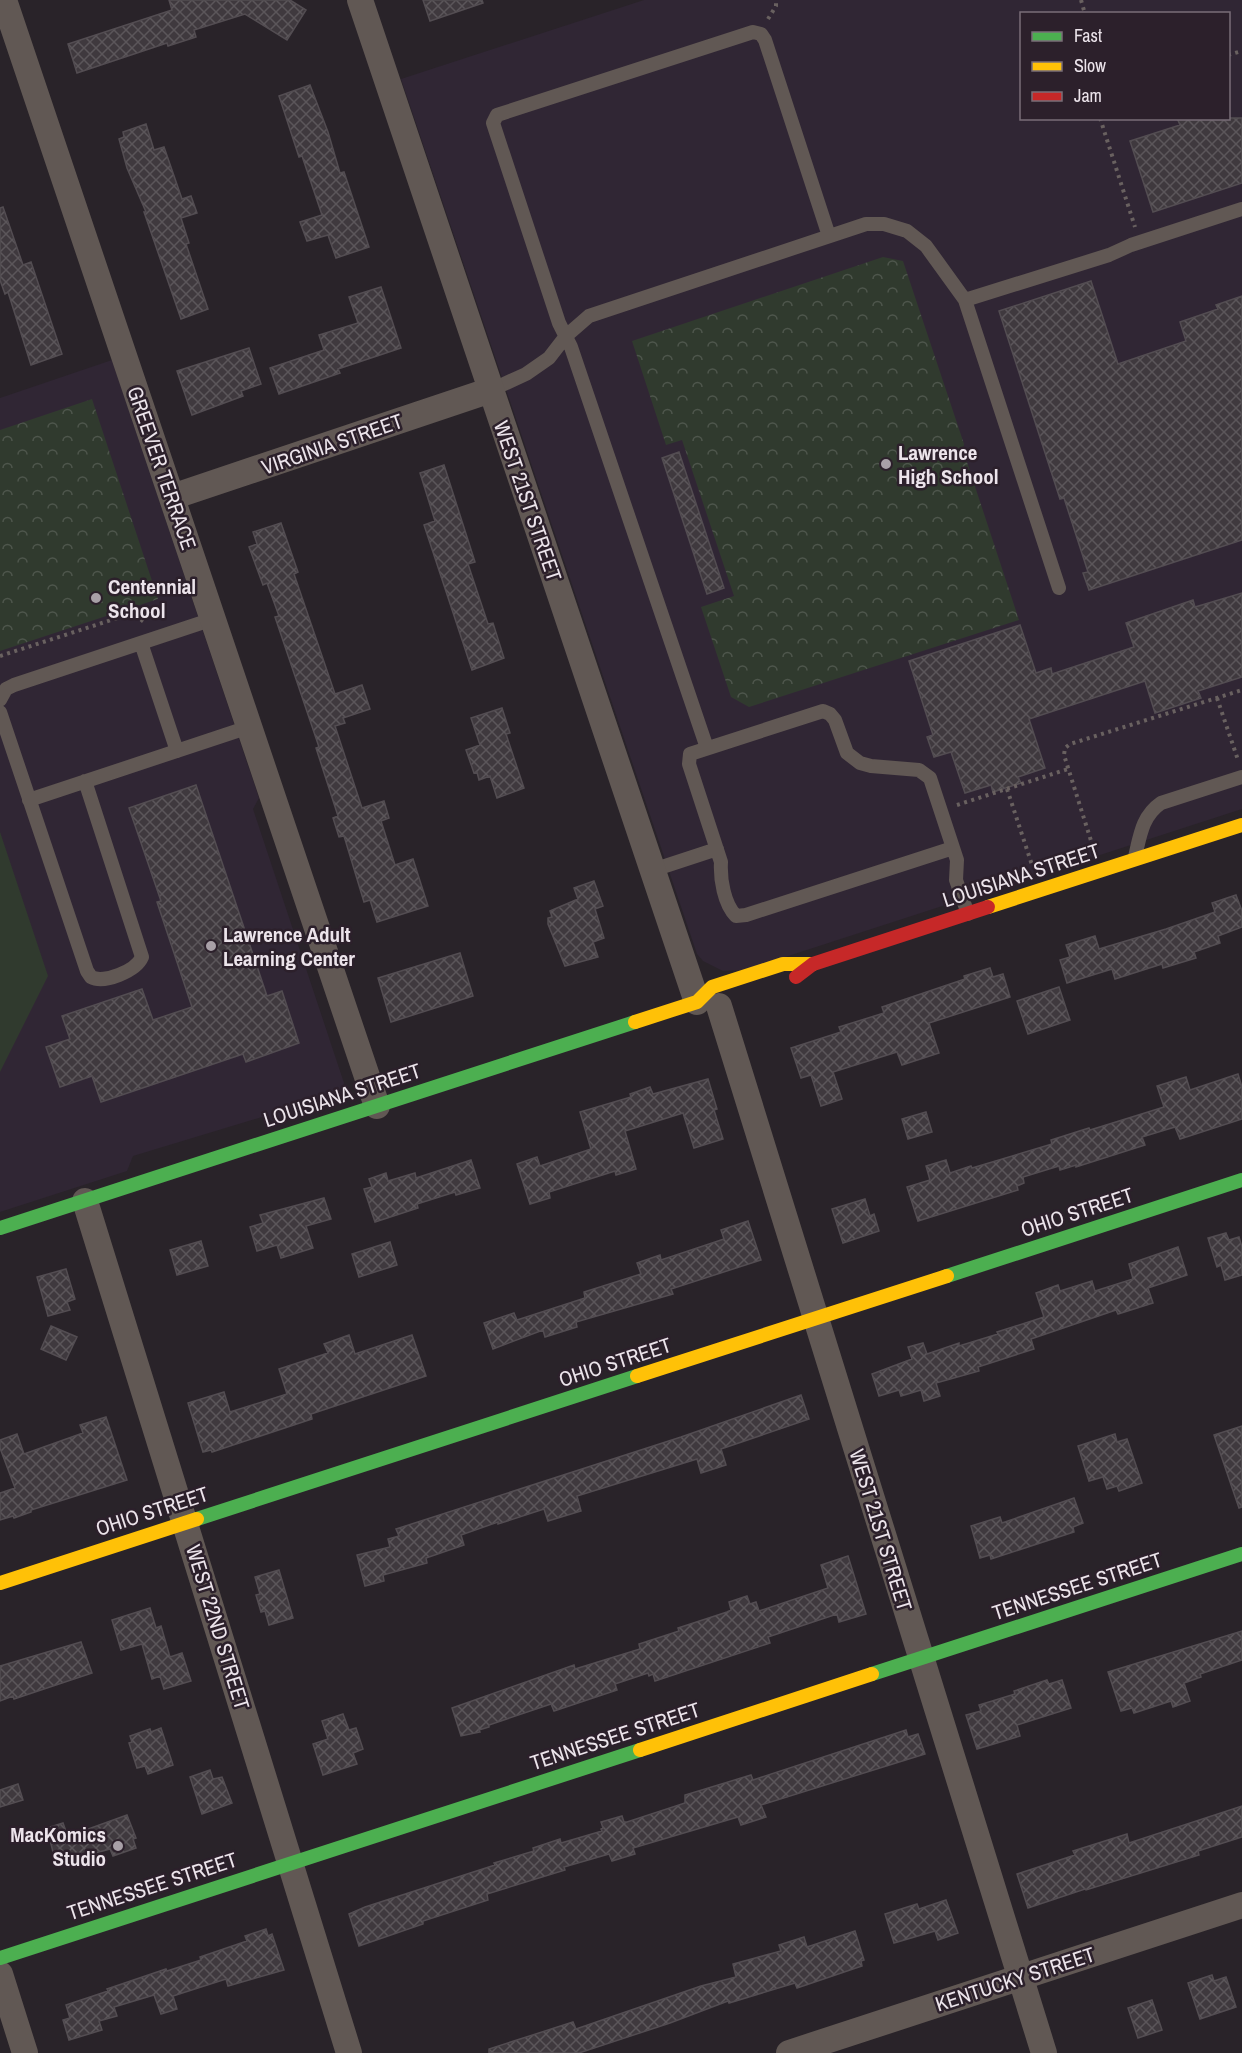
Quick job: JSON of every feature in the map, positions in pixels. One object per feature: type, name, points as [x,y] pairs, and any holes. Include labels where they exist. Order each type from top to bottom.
[{"type":"street","name":"GREEVER TERRACE","points":[[4,0],[377,1106]]},
{"type":"street","name":"WEST 21ST STREET","points":[[360,0],[653,870],[717,1003],[1044,2053]]},
{"type":"street","name":"VIRGINIA STREET","points":[[172,497],[491,390]]},
{"type":"street","name":"LOUISIANA STREET","points":[[0,1228],[377,1106],[717,1003],[712,987],[783,964],[813,964],[1242,825]]},
{"type":"street","name":"LOUISIANA STREET","points":[[780,986],[813,964]]},
{"type":"street","name":"OHIO STREET","points":[[0,1583],[1242,1180]]},
{"type":"street","name":"WEST 22ND STREET","points":[[85,1201],[349,2053]]},
{"type":"street","name":"TENNESSEE STREET","points":[[0,1958],[1242,1554]]},
{"type":"street","name":"KENTUCKY STREET","points":[[789,2053],[1242,1905]]},
{"type":"street","points":[[0,1974],[24,2053]]},
{"type":"lane","points":[[707,748],[493,123],[497,115],[753,32],[761,34],[765,40],[829,236]]},
{"type":"lane","points":[[964,300],[1110,255],[1140,242],[1242,209]]},
{"type":"lane","points":[[491,390],[526,374],[549,358],[566,336],[589,316],[866,224],[884,224],[907,231],[926,246],[964,300],[1059,588]]},
{"type":"lane","points":[[0,700],[6,689],[14,685],[213,619]]},
{"type":"lane","points":[[141,643],[177,751]]},
{"type":"lane","points":[[953,848],[746,915],[736,916],[731,911],[720,878],[719,856],[689,764],[690,754],[823,711],[830,714],[835,720],[847,753],[860,763],[919,770],[930,778],[957,860],[956,880],[968,914]]},
{"type":"lane","points":[[0,712],[87,970],[91,977],[101,980],[134,968],[142,957],[85,781]]},
{"type":"lane","points":[[29,800],[249,727]]},
{"type":"lane","points":[[1134,860],[1143,824],[1150,810],[1161,803],[1241,770]]},
{"type":"lane","points":[[653,870],[719,856]]},
{"type":"path","points":[[768,19],[776,6],[776,0]]},
{"type":"path","points":[[1101,120],[1140,242]]},
{"type":"path","points":[[0,656],[133,613],[142,623],[152,620]]},
{"type":"path","points":[[1096,854],[1064,756],[1065,748],[1070,744],[1242,690]]},
{"type":"path","points":[[1217,698],[1241,770]]},
{"type":"path","points":[[954,806],[1068,769]]},
{"type":"path","points":[[1008,789],[1035,874]]},
{"type":"shaded area","name":"Lawrence High School","points":[[644,0],[1242,0],[1242,809],[745,970],[723,971],[703,961],[697,954],[401,79]]},
{"type":"shaded area","name":"Centennial School","points":[[112,360],[259,798],[253,809],[344,1083],[340,1097],[328,1105],[275,1122],[262,1117],[133,1156],[127,1171],[0,1212],[0,398]]},
{"type":"green space","points":[[883,257],[903,261],[1019,620],[749,707],[731,697],[701,607],[734,596],[682,440],[666,445],[632,341]]},
{"type":"green space","points":[[92,399],[158,599],[0,651],[0,430]]},
{"type":"green space","points":[[0,832],[48,976],[0,1072]]},
{"type":"building","points":[[169,0],[290,0],[306,10],[287,40],[245,14],[194,30],[196,37],[168,46],[167,43],[77,73],[68,44],[172,10]]},
{"type":"building","points":[[423,0],[482,0],[483,3],[430,21]]},
{"type":"building","points":[[310,85],[328,132],[340,173],[344,172],[369,247],[336,258],[328,235],[307,241],[300,222],[322,215],[302,156],[299,157],[279,96]]},
{"type":"building","points":[[1242,118],[1242,183],[1153,212],[1130,141],[1180,125],[1178,120]]},
{"type":"building","points":[[146,124],[154,150],[164,147],[182,199],[191,196],[197,213],[181,218],[189,243],[186,244],[208,309],[181,319],[144,212],[146,212],[127,168],[119,139],[124,137],[123,132]]},
{"type":"building","points":[[3,207],[23,265],[31,262],[62,354],[31,365],[8,292],[5,294],[0,280],[0,208]]},
{"type":"building","points":[[1091,281],[1118,364],[1186,341],[1180,322],[1218,309],[1216,305],[1242,296],[1242,540],[1089,590],[1083,573],[1088,572],[1064,498],[1060,499],[999,311]]},
{"type":"building","points":[[381,287],[401,348],[338,369],[340,373],[279,394],[270,368],[324,350],[319,335],[358,323],[349,297]]},
{"type":"building","points":[[249,348],[261,384],[241,391],[243,396],[192,415],[177,371]]},
{"type":"building","points":[[679,452],[724,588],[707,594],[662,458]]},
{"type":"building","points":[[444,465],[475,562],[468,564],[488,624],[493,623],[504,658],[472,670],[424,525],[435,521],[420,473]]},
{"type":"building","points":[[281,523],[298,572],[294,574],[335,694],[362,685],[370,709],[343,718],[345,723],[335,726],[362,808],[384,801],[389,818],[381,821],[395,865],[413,859],[428,906],[377,922],[370,900],[364,902],[344,836],[339,837],[333,818],[338,816],[316,748],[319,747],[275,617],[279,616],[267,583],[263,585],[249,547],[257,544],[253,532]]},
{"type":"building","points":[[1242,593],[1242,677],[1198,691],[1201,698],[1155,713],[1145,681],[1029,719],[1045,768],[1018,777],[1021,783],[993,792],[991,785],[965,793],[951,752],[934,757],[927,737],[933,735],[909,661],[1020,625],[1036,673],[1051,668],[1052,674],[1134,647],[1126,623],[1193,600],[1195,607]]},
{"type":"building","points":[[502,708],[510,733],[506,734],[524,788],[497,798],[490,776],[479,780],[477,772],[474,773],[466,750],[480,745],[471,718]]},
{"type":"building","name":"Lawrence Adult Learning Center","points":[[196,785],[267,996],[282,991],[299,1043],[246,1062],[243,1054],[101,1102],[92,1076],[60,1087],[46,1047],[70,1039],[62,1016],[142,989],[153,1020],[192,1007],[157,902],[161,901],[129,808]]},
{"type":"building","points":[[594,881],[603,906],[595,909],[604,938],[593,942],[598,957],[565,966],[548,924],[548,918],[552,917],[550,911],[578,899],[574,888]]},
{"type":"building","points":[[1236,895],[1242,911],[1242,927],[1218,936],[1220,943],[1194,952],[1196,958],[1163,968],[1162,964],[1115,979],[1112,969],[1067,983],[1060,960],[1070,957],[1066,945],[1095,936],[1099,949],[1215,912],[1212,903]]},
{"type":"building","points":[[460,953],[473,996],[391,1022],[378,978]]},
{"type":"building","points":[[990,968],[993,977],[1003,974],[1010,997],[929,1023],[939,1053],[902,1065],[897,1052],[833,1072],[842,1099],[821,1106],[811,1075],[801,1078],[791,1048],[841,1032],[839,1027],[884,1013],[882,1007],[965,979],[964,976]]},
{"type":"building","points":[[1059,987],[1070,1020],[1028,1034],[1017,1001]]},
{"type":"building","points":[[1238,1074],[1242,1087],[1242,1119],[1180,1139],[1175,1127],[1142,1137],[1145,1145],[1076,1167],[1076,1165],[1060,1170],[1059,1166],[1023,1177],[1024,1183],[1017,1186],[1018,1190],[918,1221],[907,1187],[930,1180],[926,1166],[946,1160],[950,1173],[971,1166],[972,1168],[1052,1144],[1051,1140],[1164,1107],[1157,1086],[1186,1077],[1190,1090]]},
{"type":"building","points":[[708,1079],[723,1139],[694,1148],[683,1113],[625,1131],[636,1169],[616,1175],[615,1171],[549,1192],[550,1198],[530,1204],[517,1164],[537,1157],[540,1166],[591,1149],[580,1112],[631,1097],[630,1094],[650,1087],[653,1094]]},
{"type":"building","points":[[926,1112],[932,1132],[908,1139],[902,1119]]},
{"type":"building","points":[[471,1160],[480,1188],[456,1195],[455,1192],[417,1204],[418,1208],[375,1222],[364,1189],[372,1187],[369,1179],[386,1173],[388,1181],[415,1173],[416,1178]]},
{"type":"building","points":[[324,1198],[331,1219],[306,1226],[313,1248],[281,1258],[277,1245],[257,1251],[250,1227],[263,1223],[260,1215]]},
{"type":"building","points":[[865,1199],[870,1216],[874,1214],[879,1231],[843,1243],[832,1209]]},
{"type":"building","points":[[748,1221],[761,1260],[671,1289],[673,1294],[576,1322],[577,1327],[545,1337],[543,1330],[493,1349],[484,1323],[514,1313],[517,1320],[585,1298],[584,1292],[641,1274],[637,1263],[660,1255],[661,1260],[724,1239],[721,1230]]},
{"type":"building","points":[[1226,1233],[1229,1240],[1239,1237],[1242,1247],[1242,1275],[1225,1280],[1221,1265],[1217,1267],[1208,1238]]},
{"type":"building","points":[[201,1241],[208,1266],[177,1275],[170,1250]]},
{"type":"building","points":[[390,1242],[397,1265],[359,1277],[352,1254]]},
{"type":"building","points":[[1178,1247],[1187,1275],[1148,1288],[1153,1303],[1118,1314],[1116,1310],[1031,1339],[1034,1349],[978,1367],[979,1371],[936,1383],[940,1396],[924,1401],[921,1390],[901,1396],[899,1390],[879,1396],[872,1374],[912,1359],[908,1347],[923,1343],[927,1354],[959,1343],[959,1346],[998,1334],[997,1332],[1044,1317],[1036,1293],[1058,1285],[1060,1291],[1092,1281],[1095,1291],[1133,1279],[1129,1264]]},
{"type":"building","points":[[66,1269],[75,1299],[67,1302],[70,1310],[48,1316],[37,1277]]},
{"type":"building","points":[[51,1326],[77,1337],[66,1360],[41,1349]]},
{"type":"building","points":[[349,1335],[355,1354],[412,1335],[426,1376],[311,1414],[312,1419],[212,1452],[211,1450],[203,1452],[188,1403],[224,1392],[230,1412],[287,1394],[279,1369],[328,1353],[324,1344]]},
{"type":"building","points":[[801,1395],[809,1419],[721,1449],[726,1465],[701,1473],[697,1459],[577,1496],[581,1511],[548,1521],[544,1509],[498,1524],[498,1522],[461,1535],[464,1545],[426,1558],[427,1563],[383,1575],[384,1581],[365,1586],[357,1555],[390,1547],[388,1539],[399,1536],[396,1529],[681,1437]]},
{"type":"building","points":[[106,1417],[127,1480],[31,1510],[31,1512],[14,1518],[13,1516],[0,1520],[0,1493],[15,1488],[0,1448],[0,1440],[17,1434],[24,1454],[83,1433],[80,1425]]},
{"type":"building","points":[[1242,1426],[1242,1507],[1239,1508],[1214,1435]]},
{"type":"building","points":[[1115,1434],[1117,1442],[1127,1439],[1142,1483],[1119,1491],[1117,1486],[1107,1489],[1103,1477],[1089,1481],[1078,1446]]},
{"type":"building","points":[[1074,1498],[1083,1523],[1073,1527],[1074,1532],[991,1559],[990,1555],[980,1558],[971,1526],[1000,1517],[1002,1523]]},
{"type":"building","points":[[848,1556],[866,1614],[839,1622],[837,1614],[768,1637],[770,1643],[655,1681],[653,1674],[649,1676],[648,1673],[615,1684],[617,1690],[554,1711],[551,1704],[489,1725],[479,1730],[480,1732],[461,1736],[452,1708],[574,1665],[575,1669],[640,1649],[639,1644],[727,1612],[731,1610],[729,1602],[747,1596],[750,1604],[756,1602],[759,1611],[828,1588],[821,1565]]},
{"type":"building","points":[[279,1570],[293,1618],[269,1625],[265,1611],[261,1612],[256,1595],[260,1594],[255,1577]]},
{"type":"building","points":[[150,1608],[156,1628],[161,1626],[170,1657],[182,1653],[191,1681],[164,1689],[160,1676],[152,1679],[142,1644],[121,1650],[112,1620]]},
{"type":"building","points":[[1242,1631],[1242,1660],[1200,1674],[1201,1677],[1184,1683],[1190,1701],[1173,1707],[1171,1701],[1134,1713],[1132,1708],[1121,1711],[1108,1672]]},
{"type":"building","points":[[81,1642],[92,1673],[14,1699],[13,1696],[0,1701],[0,1666]]},
{"type":"building","points":[[1047,1680],[1049,1684],[1062,1680],[1071,1708],[1017,1725],[1020,1736],[977,1749],[966,1715],[981,1711],[979,1705],[1015,1694],[1014,1691]]},
{"type":"building","points":[[343,1714],[349,1730],[356,1728],[363,1749],[353,1753],[357,1764],[323,1775],[313,1744],[328,1739],[322,1721]]},
{"type":"building","points":[[161,1728],[173,1765],[148,1774],[145,1766],[137,1768],[129,1743],[132,1742],[130,1736]]},
{"type":"building","points":[[906,1730],[908,1737],[918,1734],[925,1754],[761,1805],[766,1817],[741,1825],[738,1817],[633,1848],[635,1854],[612,1861],[609,1854],[564,1867],[565,1870],[487,1894],[488,1900],[423,1921],[423,1924],[359,1946],[349,1914],[365,1907],[495,1865],[494,1863],[534,1851],[533,1848],[560,1839],[561,1843],[602,1831],[601,1822],[622,1816],[624,1822],[627,1822],[685,1803],[685,1795],[751,1775],[753,1780]]},
{"type":"building","points":[[210,1770],[213,1779],[222,1777],[232,1803],[202,1814],[190,1777]]},
{"type":"building","points":[[18,1784],[23,1800],[0,1807],[0,1790]]},
{"type":"building","points":[[1242,1806],[1242,1837],[1198,1851],[1199,1855],[1028,1908],[1017,1874],[1075,1855],[1073,1851],[1127,1834],[1129,1843]]},
{"type":"building","points":[[127,1815],[136,1838],[133,1839],[136,1848],[113,1856],[110,1849],[56,1864],[47,1828],[63,1823],[67,1834],[80,1830],[80,1832]]},
{"type":"building","points":[[946,1900],[958,1933],[938,1940],[935,1931],[894,1943],[885,1914],[917,1904],[919,1909]]},
{"type":"building","points":[[266,1929],[268,1936],[272,1934],[284,1970],[228,1986],[226,1979],[173,1996],[177,2009],[161,2014],[154,1995],[114,2007],[117,2016],[99,2021],[102,2030],[69,2040],[63,2020],[70,2018],[66,2005],[166,1969],[167,1971],[201,1960],[200,1957],[247,1941],[245,1936]]},
{"type":"building","points":[[855,1931],[864,1960],[861,1961],[862,1966],[797,1988],[795,1983],[729,2003],[728,2001],[579,2053],[489,2053],[489,2049],[573,2022],[576,2029],[701,1986],[736,1977],[733,1964],[781,1951],[779,1945],[804,1937],[807,1947]]},
{"type":"building","points":[[1212,1975],[1214,1981],[1226,1977],[1236,2007],[1200,2019],[1188,1983]]},
{"type":"building","points":[[1152,2000],[1162,2030],[1138,2038],[1128,2008]]},
{"type":"traffic: fast","points":[[0,1228],[635,1022]]},
{"type":"traffic: fast","points":[[947,1276],[1242,1180]]},
{"type":"traffic: fast","points":[[197,1519],[637,1376]]},
{"type":"traffic: fast","points":[[872,1674],[1242,1554]]},
{"type":"traffic: fast","points":[[0,1958],[640,1750]]},
{"type":"traffic: slow","points":[[988,907],[1242,825]]},
{"type":"traffic: slow","points":[[635,1022],[697,1002],[712,987],[783,964],[813,964]]},
{"type":"traffic: slow","points":[[637,1376],[947,1276]]},
{"type":"traffic: slow","points":[[0,1583],[197,1519]]},
{"type":"traffic: slow","points":[[640,1750],[872,1674]]},
{"type":"traffic: jam","points":[[796,977],[813,964],[988,907]]},
{"type":"place","name":"Lawrence High School","points":[[886,464]]},
{"type":"place","name":"Centennial School","points":[[96,598]]},
{"type":"place","name":"Lawrence Adult Learning Center","points":[[211,946]]},
{"type":"place","name":"MacKomics Studio","points":[[118,1846]]}]
